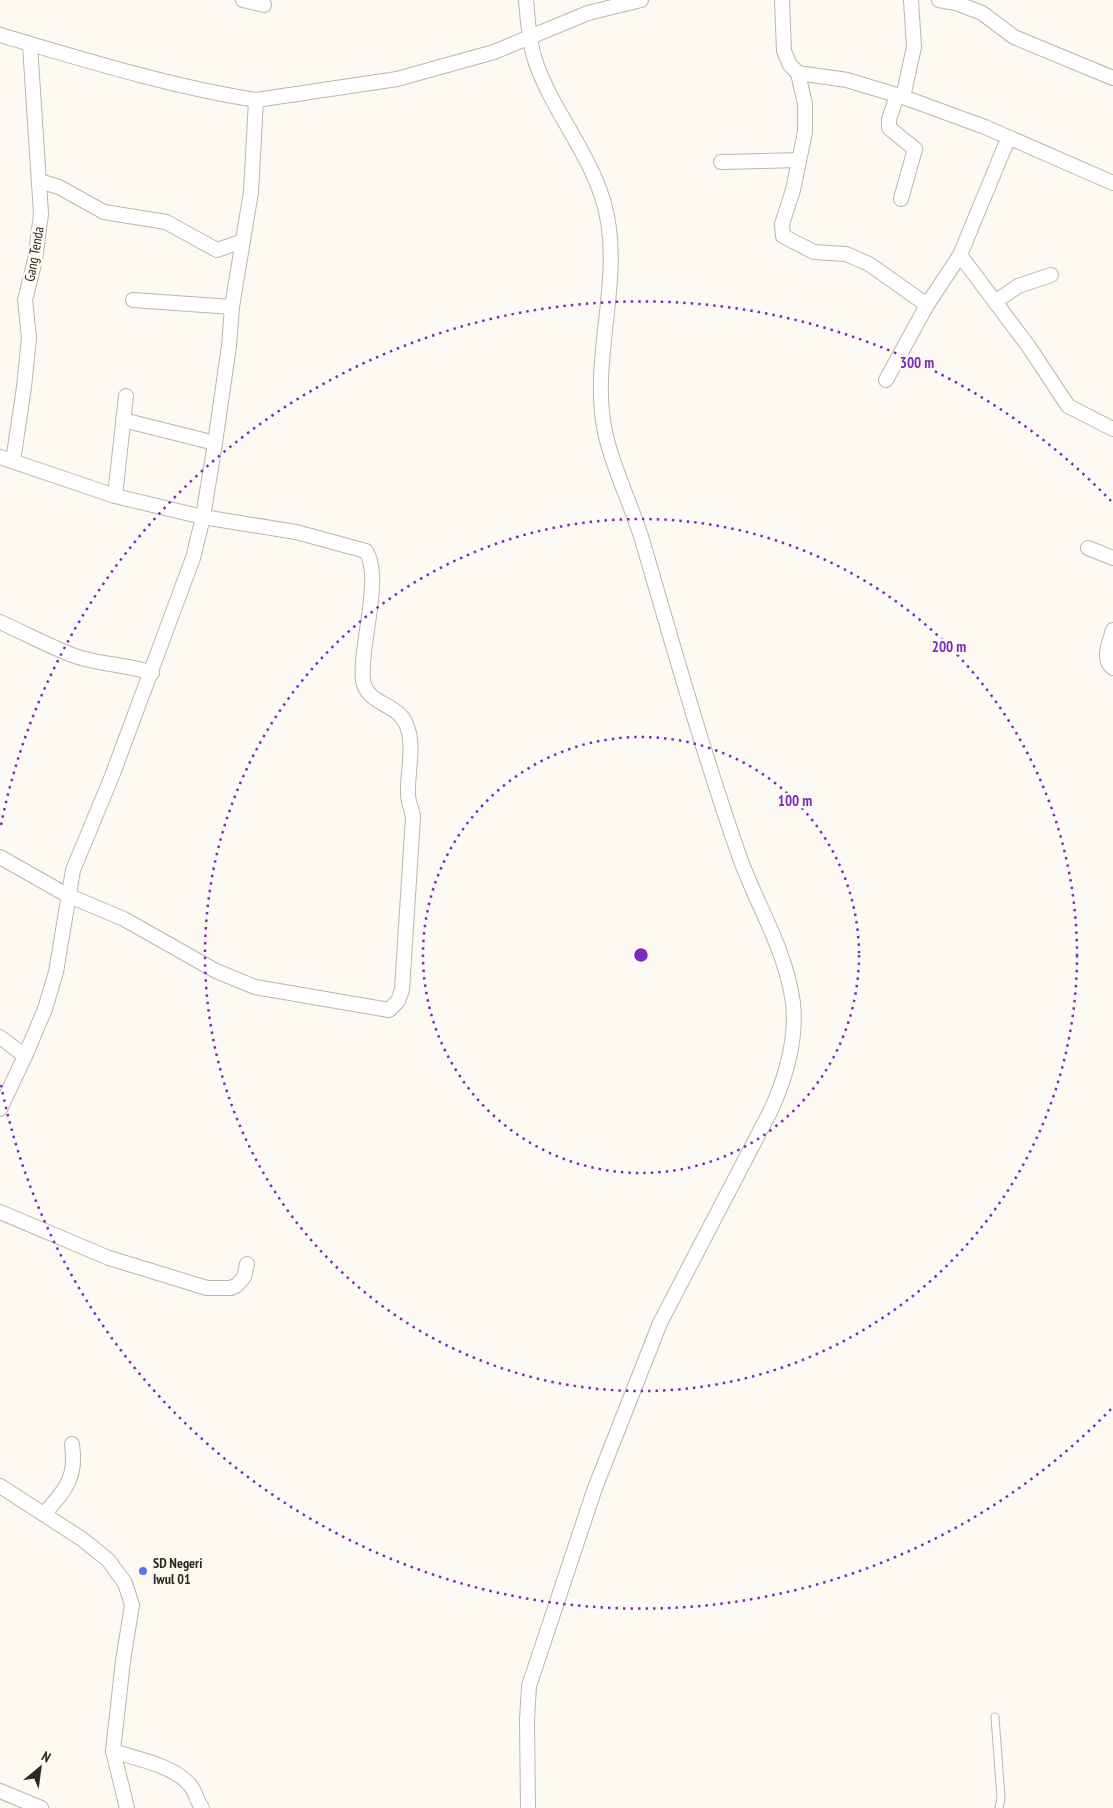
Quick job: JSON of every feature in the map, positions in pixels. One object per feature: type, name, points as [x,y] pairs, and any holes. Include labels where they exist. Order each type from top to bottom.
[{"type":"street","points":[[243,0],[264,5]]},
{"type":"street","points":[[526,0],[535,62],[564,124],[587,161],[603,200],[611,256],[602,396],[605,430],[614,464],[640,532],[704,753],[743,865],[774,934],[787,972],[793,1006],[792,1039],[786,1077],[771,1110],[660,1323],[595,1488],[534,1669],[529,1686],[527,1720],[528,1808]]},
{"type":"street","points":[[0,35],[202,92],[256,100],[397,79],[485,55],[588,13],[641,0]]},
{"type":"street","points":[[782,0],[784,51],[790,65],[798,73],[805,104],[804,132],[793,190],[782,224],[783,236],[814,252],[846,254],[869,264],[927,305]]},
{"type":"street","points":[[901,199],[915,149],[890,128],[889,119],[900,97],[914,47],[911,0]]},
{"type":"street","points":[[939,0],[963,3],[982,13],[1014,37],[1113,78]]},
{"type":"street","name":"Gang Tenda","points":[[6,459],[24,387],[29,338],[25,300],[36,251],[41,214],[30,45]]},
{"type":"street","points":[[798,73],[847,80],[900,97],[985,127],[1008,139],[1113,183]]},
{"type":"street","points":[[0,1108],[45,1009],[56,972],[73,870],[152,673],[193,558],[203,517],[215,443],[229,346],[232,307],[253,179],[256,100]]},
{"type":"street","points":[[886,380],[927,305],[960,255],[1008,139]]},
{"type":"street","points":[[721,162],[799,160]]},
{"type":"street","points":[[39,181],[59,187],[104,212],[166,222],[217,250],[243,241]]},
{"type":"street","points":[[960,255],[1068,406],[1113,429]]},
{"type":"street","points":[[995,302],[1018,286],[1051,275]]},
{"type":"street","points":[[133,300],[232,307]]},
{"type":"street","points":[[115,496],[126,396]]},
{"type":"street","points":[[123,420],[215,443]]},
{"type":"street","points":[[0,857],[68,895],[124,919],[208,966],[256,987],[389,1010],[398,1001],[402,990],[414,817],[408,796],[409,743],[407,724],[399,712],[371,696],[363,680],[371,580],[368,555],[362,548],[296,532],[203,517],[115,496],[6,459]]},
{"type":"street","points":[[1088,548],[1113,558]]},
{"type":"street","points":[[0,622],[74,656],[90,661],[130,666],[152,673]]},
{"type":"street","points":[[1113,630],[1106,657],[1108,664],[1113,668]]},
{"type":"street","points":[[0,1037],[25,1056]]},
{"type":"street","points":[[0,1212],[109,1258],[207,1288],[231,1288],[237,1285],[244,1277],[246,1264]]},
{"type":"street","points":[[44,1514],[63,1492],[72,1474],[75,1463],[72,1444]]},
{"type":"street","points":[[0,1486],[82,1539],[108,1560],[125,1583],[132,1605],[123,1661],[114,1752],[127,1808]]},
{"type":"street","points":[[114,1752],[176,1774],[188,1782],[195,1791],[202,1808]]},
{"type":"street","points":[[0,1791],[41,1808]]},
{"type":"lane","points":[[995,1718],[1001,1798],[999,1808]]},
{"type":"place","name":"SD Negeri Iwul 01","points":[[143,1571]]}]
